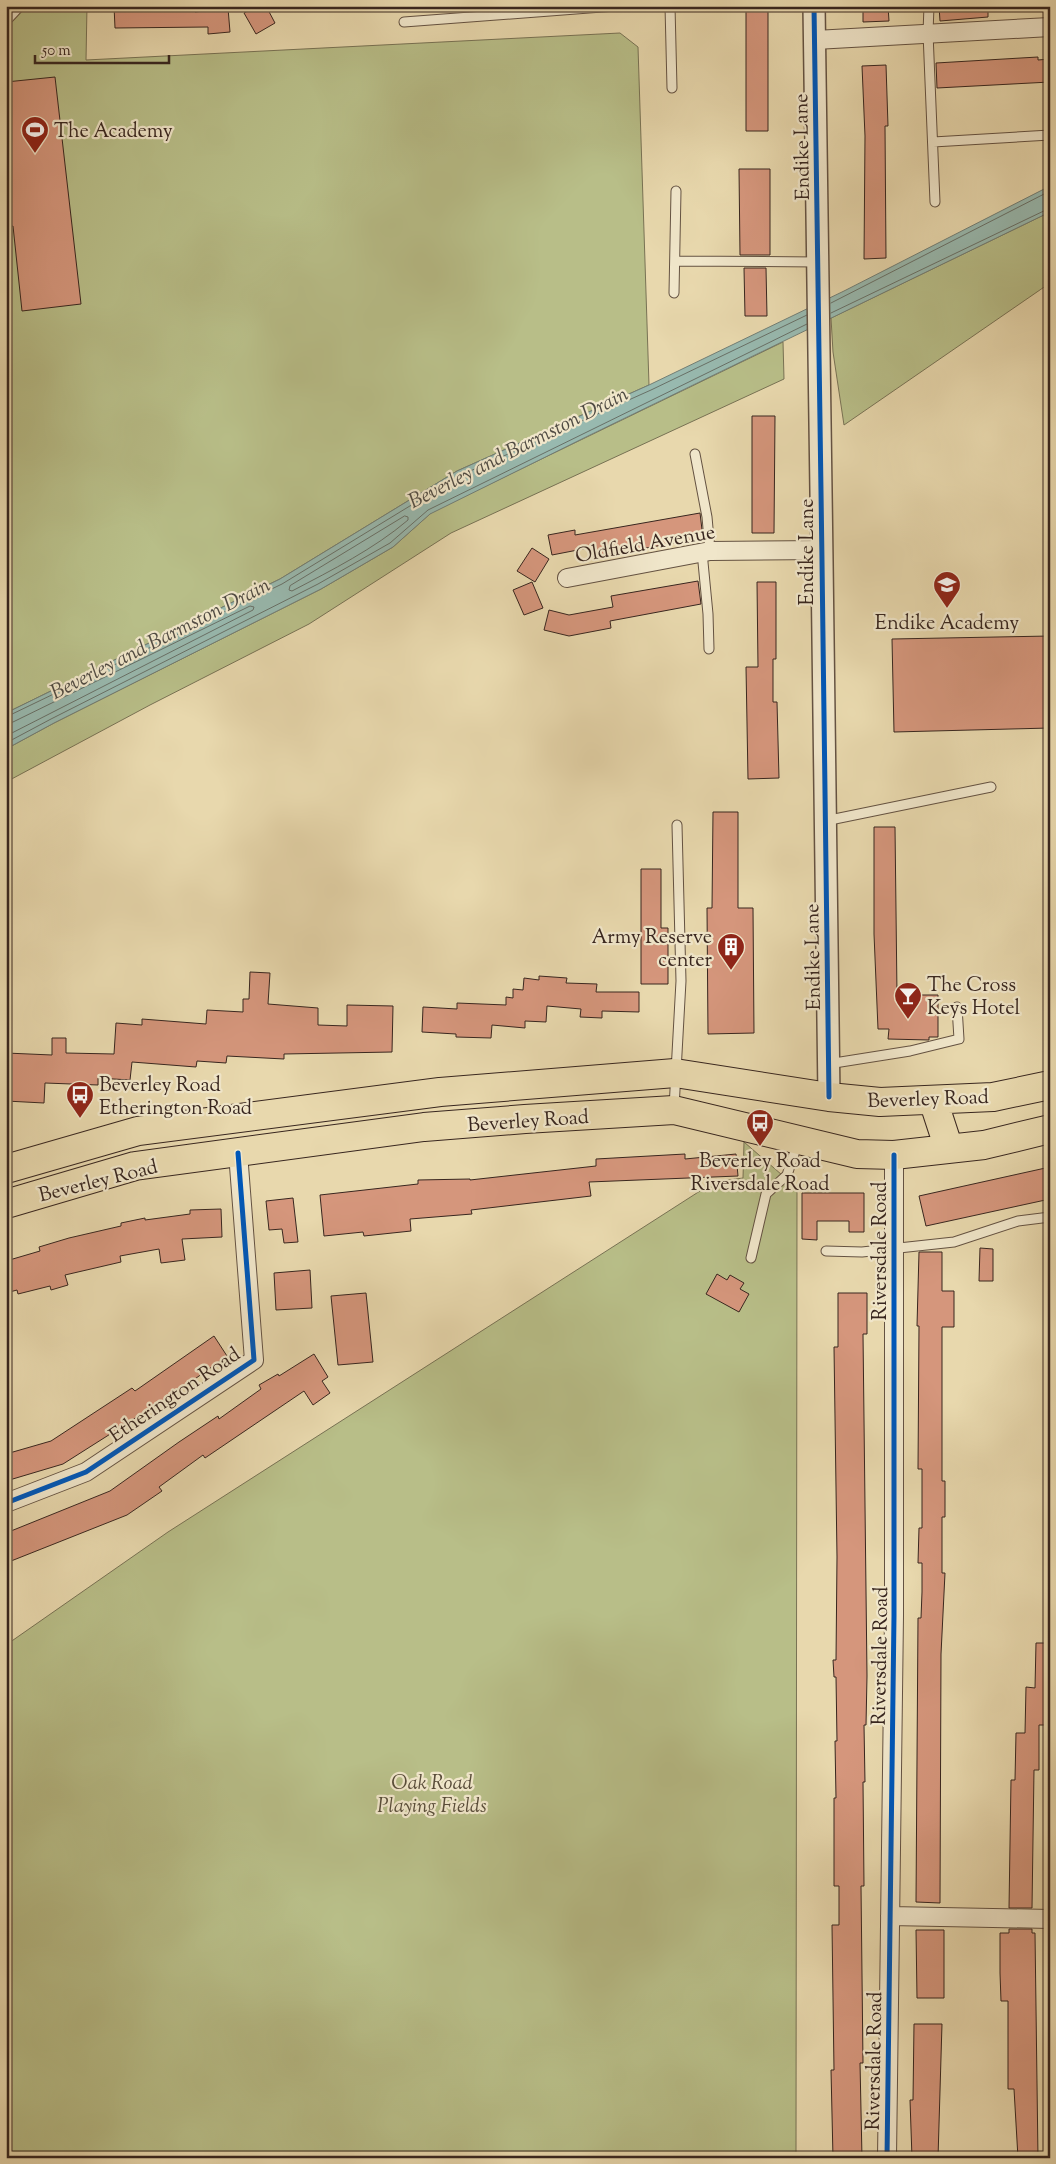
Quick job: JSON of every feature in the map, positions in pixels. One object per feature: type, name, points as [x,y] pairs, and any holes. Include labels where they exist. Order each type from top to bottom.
[{"type":"main road","name":"Beverley Road","points":[[6,1169],[138,1131],[440,1092],[523,1085],[675,1074],[829,1097],[880,1102],[993,1097],[1050,1085]]},
{"type":"main road","points":[[523,1085],[525,1119]]},
{"type":"main road","points":[[933,1100],[950,1149]]},
{"type":"main road","points":[[311,1109],[316,1142]]},
{"type":"main road","name":"Beverley Road","points":[[6,1204],[135,1166],[424,1127],[525,1119],[674,1110],[857,1154],[894,1155],[984,1145],[1050,1129]]},
{"type":"main road","points":[[159,1128],[165,1162]]},
{"type":"street","name":"Endike Lane","points":[[814,6],[821,385],[820,550],[829,1097]]},
{"type":"street","points":[[815,40],[1050,27]]},
{"type":"street","name":"Oldfield Avenue","points":[[567,578],[706,552],[820,550]]},
{"type":"street","name":"Etherington Road","points":[[6,1503],[86,1472],[254,1360],[238,1153]]},
{"type":"street","name":"Riversdale Road","points":[[887,2158],[894,1616],[894,1155]]},
{"type":"street","points":[[890,1916],[1050,1919]]},
{"type":"lane","points":[[6,21],[20,6]]},
{"type":"lane","points":[[404,22],[614,6]]},
{"type":"lane","points":[[670,6],[672,88]]},
{"type":"lane","points":[[929,6],[928,33],[935,202]]},
{"type":"lane","points":[[933,142],[1050,135]]},
{"type":"lane","points":[[674,293],[676,191]]},
{"type":"lane","points":[[675,261],[818,262]]},
{"type":"lane","points":[[695,454],[707,517],[706,552],[709,649]]},
{"type":"lane","points":[[825,821],[992,787]]},
{"type":"lane","points":[[674,1110],[681,981],[677,825]]},
{"type":"lane","points":[[828,1064],[910,1051],[959,1039],[957,1007]]},
{"type":"lane","points":[[750,1258],[766,1194],[787,1175],[798,1140]]},
{"type":"lane","points":[[826,1251],[862,1252],[894,1247],[954,1242],[1018,1221],[1050,1217]]},
{"type":"green space","points":[[6,6],[87,6],[86,60],[620,33],[638,47],[649,385],[457,471],[280,579],[6,713]]},
{"type":"green space","points":[[1050,212],[1050,283],[844,425],[833,352],[831,318]]},
{"type":"green space","points":[[783,342],[784,379],[451,533],[309,624],[150,705],[6,782],[6,749],[321,589],[393,547],[432,512]]},
{"type":"green space","name":"Oak Road Playing Fields","points":[[744,1142],[797,1188],[796,2158],[6,2158],[6,1645],[168,1532],[714,1182],[743,1178]]},
{"type":"water","name":"Beverley and Barmston Drain","points":[[1050,186],[1050,212],[430,514],[393,547],[321,589],[6,749],[6,713],[280,579],[457,471],[649,385],[844,291]]},
{"type":"building","points":[[114,6],[194,6],[195,12],[228,8],[230,32],[208,34],[208,27],[115,28]]},
{"type":"building","points":[[257,6],[266,6],[275,23],[256,34],[244,13]]},
{"type":"building","points":[[863,6],[888,6],[889,21],[863,22]]},
{"type":"building","points":[[939,6],[988,6],[988,17],[940,21]]},
{"type":"building","points":[[746,11],[768,11],[768,131],[746,131]]},
{"type":"building","points":[[1038,57],[1038,60],[1050,59],[1050,82],[937,88],[936,63]]},
{"type":"building","points":[[886,65],[888,126],[885,126],[886,258],[864,259],[865,136],[862,66]]},
{"type":"building","name":"The Academy","points":[[55,77],[81,304],[22,311],[13,226],[6,227],[6,82]]},
{"type":"building","points":[[739,169],[770,169],[770,255],[740,255]]},
{"type":"building","points":[[744,268],[766,268],[767,316],[745,316]]},
{"type":"building","points":[[752,416],[775,416],[774,533],[752,533]]},
{"type":"building","points":[[700,513],[703,538],[589,558],[588,548],[552,555],[548,535],[575,530],[575,535]]},
{"type":"building","points":[[532,548],[549,559],[535,582],[517,571]]},
{"type":"building","points":[[698,581],[701,604],[610,621],[611,628],[569,636],[544,630],[549,610],[569,615],[613,607],[611,596]]},
{"type":"building","points":[[532,582],[543,608],[524,615],[513,590]]},
{"type":"building","points":[[757,582],[776,582],[776,659],[773,659],[773,702],[777,702],[779,778],[748,779],[746,667],[758,667]]},
{"type":"building","points":[[1050,636],[1050,728],[894,732],[892,639]]},
{"type":"building","name":"Army Reserve center","points":[[713,812],[738,812],[738,908],[753,908],[754,1033],[708,1034],[707,908],[712,908]]},
{"type":"building","points":[[874,827],[895,827],[897,995],[938,995],[938,1037],[929,1037],[929,1040],[888,1039],[889,1029],[878,1029],[874,934]]},
{"type":"building","points":[[641,869],[661,869],[661,928],[668,928],[668,984],[641,984]]},
{"type":"building","points":[[250,972],[270,973],[268,1004],[318,1008],[318,1025],[347,1026],[347,1005],[393,1006],[392,1052],[284,1054],[284,1059],[227,1056],[226,1063],[197,1061],[196,1067],[132,1062],[130,1080],[98,1078],[98,1085],[45,1083],[44,1103],[6,1101],[6,1053],[52,1055],[52,1038],[66,1038],[66,1053],[114,1054],[116,1023],[142,1025],[142,1019],[206,1024],[207,1010],[243,1012],[243,999],[249,999]]},
{"type":"building","points":[[539,976],[567,978],[566,983],[597,984],[596,992],[639,992],[639,1012],[602,1011],[602,1018],[580,1017],[581,1009],[547,1006],[546,1022],[525,1021],[525,1028],[492,1025],[491,1038],[456,1037],[456,1034],[422,1032],[423,1007],[457,1009],[457,1003],[506,1005],[506,997],[513,998],[513,989],[523,990],[524,978],[539,980]]},
{"type":"building","points":[[685,1154],[685,1159],[736,1154],[738,1176],[589,1182],[591,1196],[471,1210],[472,1214],[410,1219],[411,1231],[364,1236],[363,1232],[324,1236],[320,1195],[418,1184],[418,1180],[470,1180],[596,1166],[596,1159]]},
{"type":"building","points":[[1050,1167],[1050,1199],[926,1226],[919,1196]]},
{"type":"building","points":[[802,1193],[864,1193],[864,1232],[849,1232],[849,1221],[817,1221],[817,1240],[802,1239]]},
{"type":"building","points":[[293,1198],[298,1242],[284,1243],[282,1229],[269,1230],[266,1201]]},
{"type":"building","points":[[221,1209],[222,1237],[182,1239],[185,1260],[161,1263],[159,1249],[120,1256],[121,1262],[65,1275],[68,1285],[51,1290],[50,1286],[18,1294],[17,1290],[6,1293],[6,1261],[40,1251],[39,1247],[121,1226],[121,1223],[145,1218],[145,1220],[190,1214],[190,1210]]},
{"type":"building","points":[[980,1248],[993,1249],[993,1281],[979,1281]]},
{"type":"building","points":[[919,1252],[942,1252],[942,1291],[954,1291],[954,1327],[942,1327],[942,1481],[945,1481],[945,1517],[942,1517],[942,1573],[945,1573],[941,1654],[940,1903],[916,1902],[918,1618],[921,1618],[922,1592],[922,1563],[918,1563],[919,1528],[922,1528],[922,1469],[918,1469],[919,1326],[917,1326]]},
{"type":"building","points":[[310,1270],[312,1308],[276,1310],[274,1273]]},
{"type":"building","points":[[717,1274],[727,1280],[730,1275],[744,1283],[740,1289],[749,1294],[739,1312],[706,1294]]},
{"type":"building","points":[[366,1293],[373,1362],[338,1365],[331,1296]]},
{"type":"building","points":[[838,1293],[867,1293],[867,1334],[863,1334],[867,1676],[866,1725],[864,1725],[865,1782],[863,1782],[864,1886],[861,1886],[863,2063],[860,2063],[862,2158],[833,2158],[831,2070],[834,2070],[832,1925],[839,1925],[839,1886],[834,1886],[835,1741],[837,1741],[836,1677],[834,1677],[833,1660],[836,1660],[837,1557],[834,1347],[838,1347]]},
{"type":"building","points":[[214,1336],[227,1356],[178,1391],[63,1464],[6,1481],[6,1454],[51,1441],[132,1388],[135,1391]]},
{"type":"building","points":[[314,1354],[328,1377],[322,1381],[330,1393],[313,1405],[304,1391],[205,1458],[203,1455],[159,1487],[162,1491],[127,1515],[6,1563],[6,1533],[110,1491],[218,1416],[219,1419],[261,1389],[259,1385],[278,1374],[279,1376]]},
{"type":"building","points":[[1036,1643],[1050,1643],[1050,1680],[1048,1725],[1039,1725],[1039,1770],[1034,1770],[1032,1908],[1009,1908],[1011,1780],[1015,1780],[1016,1733],[1025,1733],[1026,1687],[1035,1688]]},
{"type":"building","points":[[1009,1929],[1032,1929],[1032,1933],[1035,1933],[1038,2158],[1018,2158],[1014,2089],[1008,2089],[1008,2001],[1001,2001],[1000,1933],[1009,1933]]},
{"type":"building","points":[[916,1930],[944,1930],[944,1998],[917,1998]]},
{"type":"building","points":[[914,2024],[942,2024],[938,2158],[912,2158],[910,2100],[913,2100]]},
{"type":"cycle path","points":[[814,6],[829,1097]]},
{"type":"cycle path","points":[[6,1503],[86,1472],[254,1360],[238,1153]]},
{"type":"cycle path","points":[[887,2158],[894,1616],[894,1155]]},
{"type":"place","name":"The Academy","points":[[35,154]]},
{"type":"place","name":"Endike Academy","points":[[947,609]]},
{"type":"place","name":"Army Reserve center","points":[[731,971]]},
{"type":"place","name":"The Cross Keys Hotel","points":[[908,1020]]},
{"type":"place","name":"Beverley Road Etherington Road","points":[[80,1119]]},
{"type":"place","name":"Beverley Road Riversdale Road","points":[[760,1147]]}]
